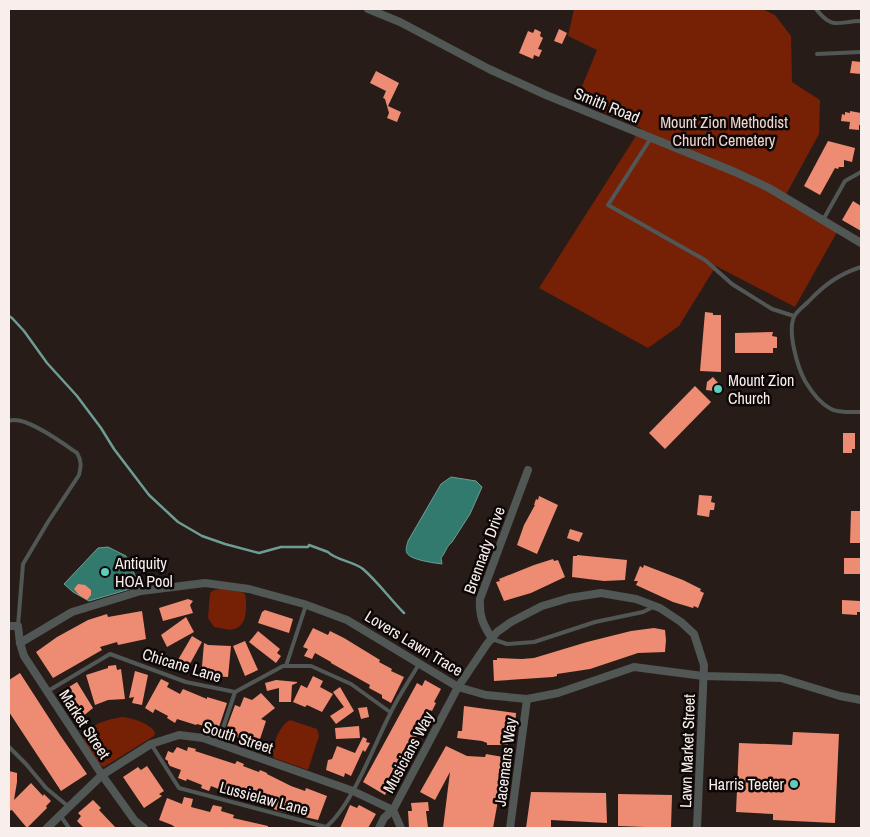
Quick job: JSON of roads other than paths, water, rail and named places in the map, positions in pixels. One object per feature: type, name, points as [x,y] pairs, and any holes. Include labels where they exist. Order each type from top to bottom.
[{"type":"street","name":"Smith Road","points":[[368,9],[400,22],[538,91],[735,172],[769,188],[861,243]]},
{"type":"street","name":"Brennady Drive","points":[[492,639],[479,612],[480,600],[528,470]]},
{"type":"street","name":"Lovers Lawn Trace","points":[[20,643],[72,612],[140,591],[205,584],[249,589],[306,605],[348,620],[458,687],[486,695],[526,699],[558,693],[634,667],[703,676],[781,678],[840,696],[861,700]]},
{"type":"street","name":"Musicians Way","points":[[379,828],[384,818],[393,810],[458,687],[492,639],[511,622],[542,606],[570,598],[602,593],[636,599],[655,606]]},
{"type":"street","name":"Lawn Market Street","points":[[655,606],[681,622],[694,634],[704,665],[697,828]]},
{"type":"street","points":[[9,626],[18,626]]},
{"type":"street","name":"Market Street","points":[[18,626],[24,656],[102,775],[135,821],[144,828]]},
{"type":"street","name":"Jacemans Way","points":[[510,828],[526,699]]},
{"type":"street","name":"South Street","points":[[47,828],[102,775],[151,744],[179,735],[203,738],[218,743],[352,791],[393,810]]},
{"type":"street","points":[[393,810],[401,828]]},
{"type":"lane","points":[[816,9],[824,20],[846,24],[861,21]]},
{"type":"lane","points":[[817,54],[861,52]]},
{"type":"lane","points":[[651,138],[608,205],[705,260],[732,284],[772,309],[794,316]]},
{"type":"lane","points":[[823,220],[845,181],[861,172]]},
{"type":"lane","points":[[861,267],[845,272],[822,287],[794,316],[792,344],[805,382],[818,398],[832,410],[861,412]]},
{"type":"lane","points":[[9,422],[13,419],[20,420],[33,426],[77,453],[81,459],[79,476],[23,564],[18,626]]},
{"type":"lane","points":[[286,666],[306,605]]},
{"type":"lane","points":[[492,639],[507,644],[534,642],[595,622],[643,612],[655,606]]},
{"type":"lane","name":"Chicane Lane","points":[[48,692],[110,654],[186,682],[236,692],[283,666],[311,666],[351,684],[390,712]]},
{"type":"lane","name":"Lussielaw Lane","points":[[151,744],[179,788],[326,827],[333,822],[352,791],[390,712],[419,664]]},
{"type":"lane","points":[[218,743],[236,692]]},
{"type":"lane","points":[[9,747],[46,788],[69,807]]},
{"type":"lane","points":[[60,815],[69,828]]},
{"type":"water","points":[[451,477],[476,481],[482,487],[470,514],[441,558],[442,564],[413,558],[406,552],[408,541],[441,484]]},
{"type":"water","name":"Antiquity HOA Pool","points":[[108,547],[126,556],[140,586],[89,601],[73,592],[64,584],[98,548]]},
{"type":"waterway","points":[[9,316],[24,331],[47,363],[77,396],[149,495],[178,522],[202,536],[259,553],[281,547],[308,547],[309,545],[328,552],[363,569],[404,613]]},
{"type":"place","name":"Mount Zion Church","points":[[718,389]]},
{"type":"place","name":"Antiquity HOA Pool","points":[[105,572]]},
{"type":"place","name":"Harris Teeter","points":[[794,784]]},
{"type":"park label","name":"Mount Zion Methodist Church Cemetery","points":[[724,131]]}]
